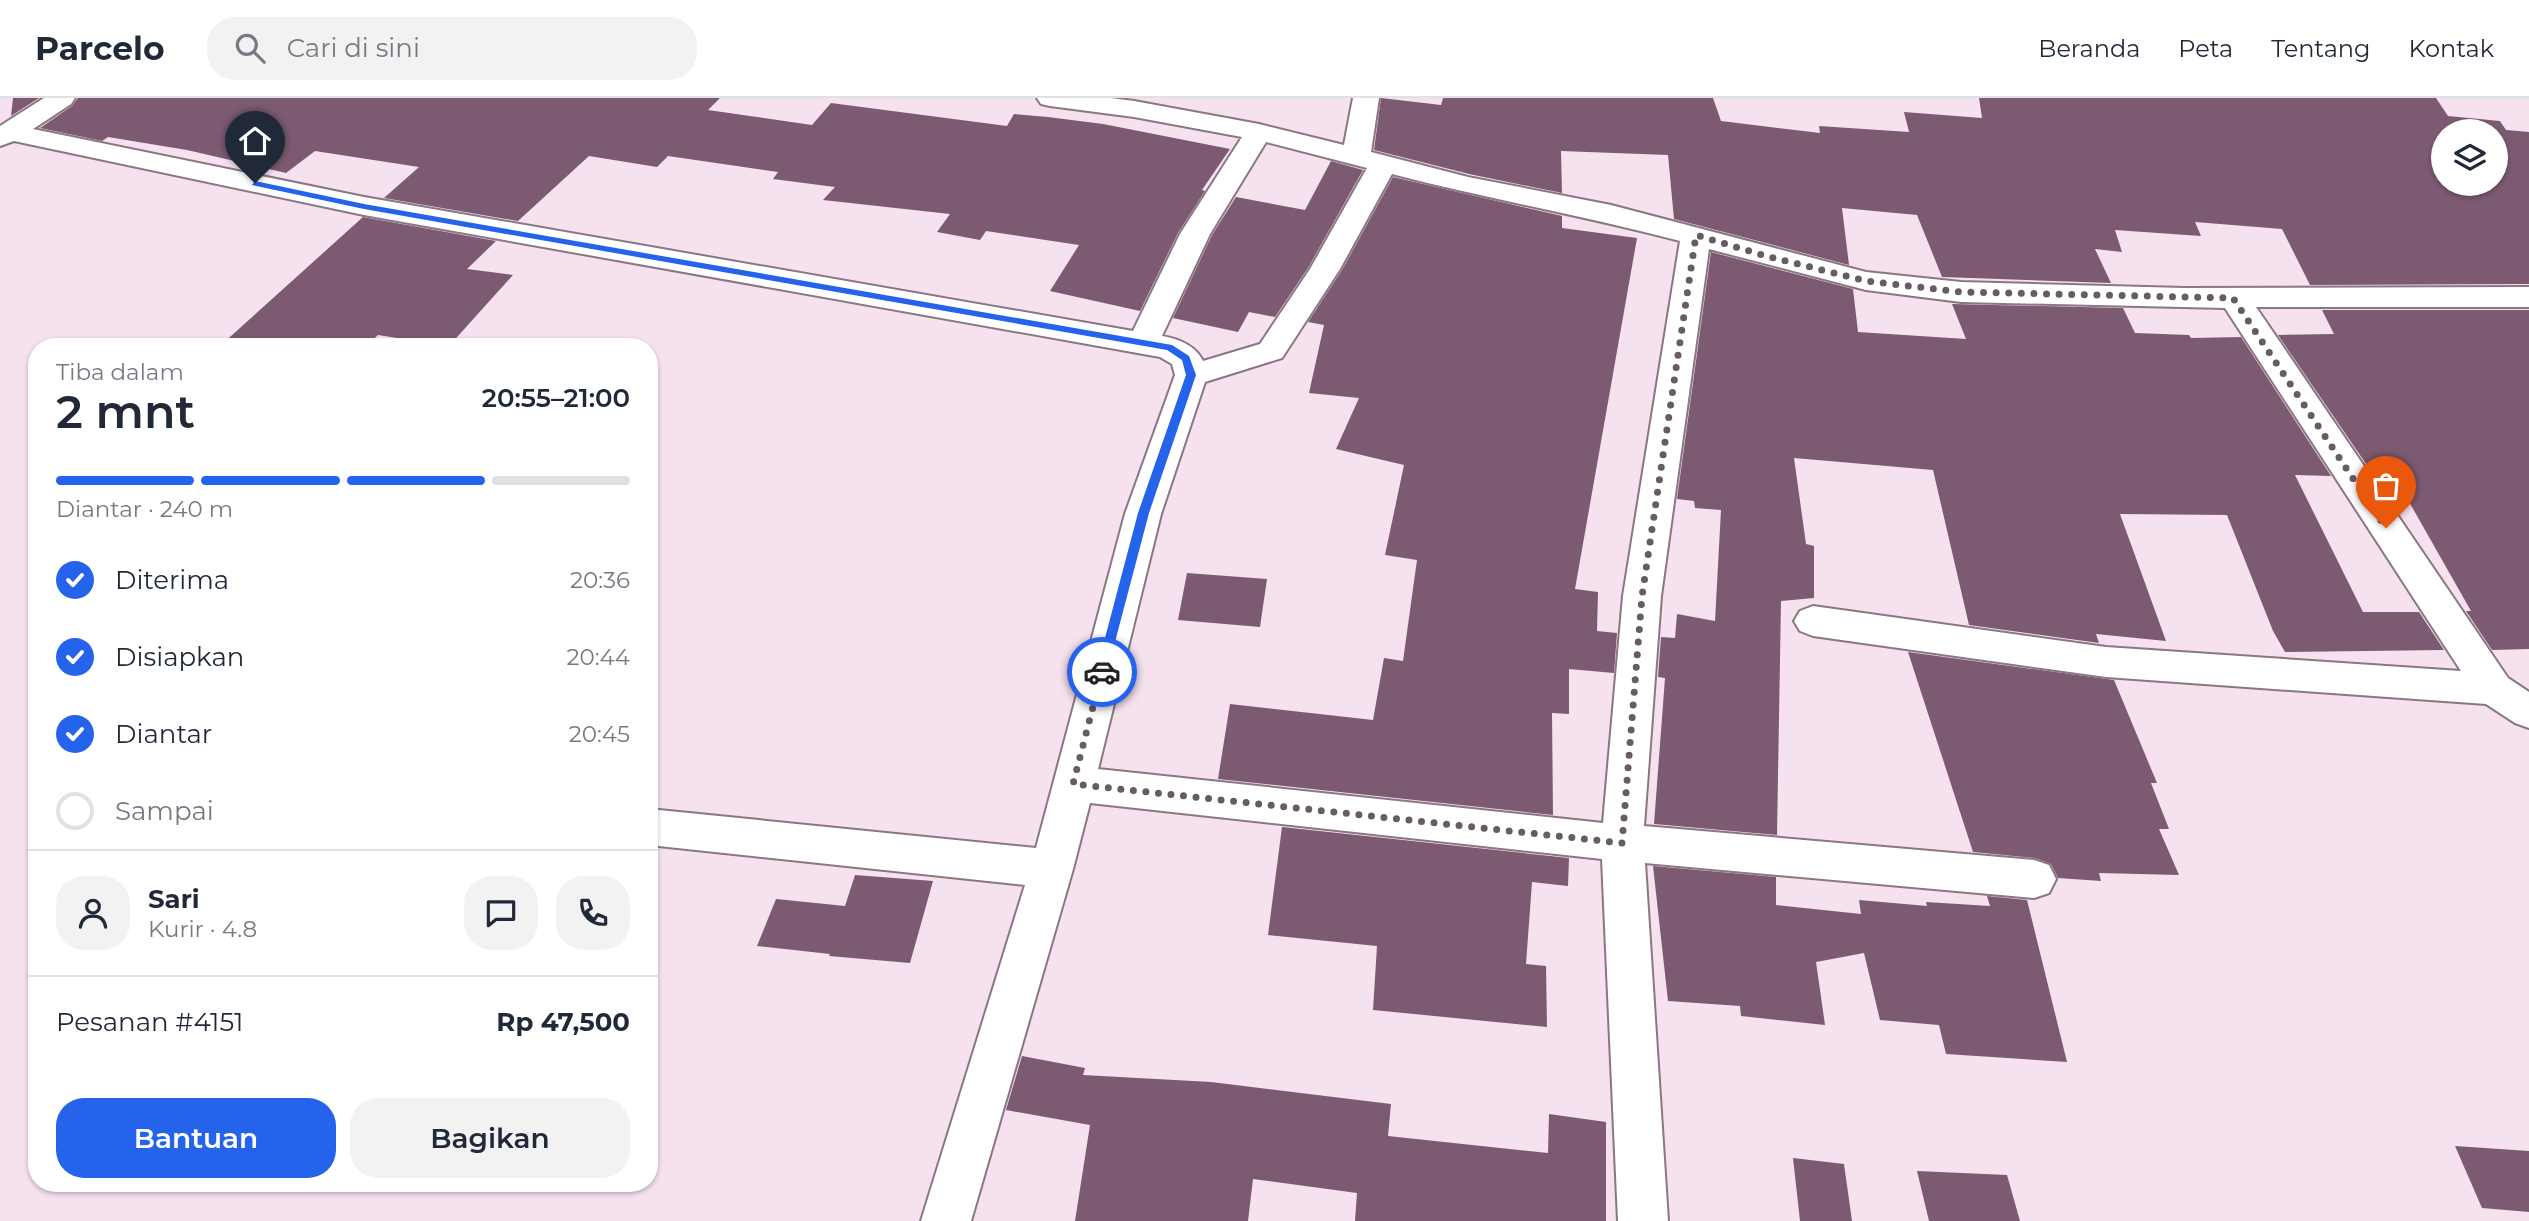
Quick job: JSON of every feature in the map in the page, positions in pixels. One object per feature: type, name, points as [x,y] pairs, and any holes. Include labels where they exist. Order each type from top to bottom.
[{"type":"street","points":[[5,135],[62,98]]},
{"type":"street","points":[[1050,98],[1133,109],[1259,132],[1467,185],[1611,214],[1866,281],[1961,292],[2233,298],[2529,297]]},
{"type":"street","points":[[1191,375],[1271,351],[1325,269],[1370,160],[1366,98]]},
{"type":"street","points":[[1143,343],[1195,234],[1259,132]]},
{"type":"street","points":[[5,135],[364,206],[1143,343],[1169,348],[1186,358],[1191,375],[1143,513],[1052,869],[946,1221]]},
{"type":"street","points":[[1643,1221],[1622,843],[1642,596],[1696,235]]},
{"type":"street","points":[[2233,298],[2494,689],[2529,712]]},
{"type":"street","points":[[1813,621],[2106,662],[2494,689]]},
{"type":"street","points":[[1073,784],[1622,843],[2034,879]]},
{"type":"street","points":[[658,828],[1052,869]]},
{"type":"building","points":[[13,98],[39,98],[11,116]]},
{"type":"building","points":[[78,98],[720,98],[708,110],[812,125],[831,103],[1007,126],[1014,114],[1048,117],[1103,124],[1230,149],[1202,190],[1205,191],[1178,233],[1140,311],[1050,291],[1079,245],[986,231],[980,240],[937,232],[950,214],[823,200],[835,187],[773,179],[778,172],[668,156],[657,167],[589,156],[518,221],[384,198],[419,167],[315,151],[286,173],[187,150],[108,137],[102,141],[40,128],[72,106]]},
{"type":"building","points":[[1381,98],[1441,105],[1443,98],[1713,98],[1721,121],[1820,133],[1819,126],[1909,132],[1904,112],[1982,118],[1979,98],[2436,98],[2448,116],[2479,119],[2431,119],[2431,196],[2508,196],[2508,130],[2529,132],[2529,284],[2310,285],[2282,229],[2195,222],[2201,236],[2115,230],[2122,252],[2095,249],[2111,283],[1942,277],[1917,215],[1842,208],[1849,265],[1674,219],[1668,155],[1561,151],[1562,193],[1469,174],[1374,150]]},
{"type":"building","points":[[1331,161],[1363,170],[1308,268],[1275,317],[1249,312],[1238,332],[1173,318],[1212,235],[1236,197],[1305,210]]},
{"type":"building","points":[[1393,177],[1562,216],[1562,228],[1637,238],[1575,589],[1598,592],[1597,631],[1617,633],[1614,673],[1569,669],[1569,714],[1552,713],[1553,815],[1218,779],[1230,704],[1373,720],[1384,658],[1403,661],[1417,560],[1385,555],[1404,465],[1336,449],[1359,398],[1309,393],[1324,325],[1308,322],[1342,270]]},
{"type":"building","points":[[363,217],[496,241],[467,269],[513,275],[456,338],[397,338],[378,335],[375,338],[229,338]]},
{"type":"building","points":[[1711,252],[1853,289],[1858,332],[1966,339],[1952,304],[2123,308],[2135,333],[2189,335],[2191,338],[2241,337],[2331,476],[2295,475],[2363,612],[2419,612],[2444,650],[2285,652],[2273,631],[2227,515],[2120,514],[2166,641],[2096,634],[2099,643],[1969,625],[1933,470],[1794,458],[1806,544],[1814,546],[1814,598],[1781,601],[1777,835],[1654,824],[1665,678],[1658,677],[1661,637],[1675,638],[1677,614],[1715,621],[1721,510],[1695,508],[1694,501],[1677,499]]},
{"type":"building","points":[[2322,310],[2529,310],[2529,649],[2492,650],[2466,611],[2471,611],[2408,500],[2401,500],[2389,478],[2375,477],[2278,335],[2334,334]]},
{"type":"building","points":[[1187,573],[1267,579],[1260,627],[1178,620]]},
{"type":"building","points":[[1908,652],[2114,680],[2157,783],[2151,783],[2169,829],[2159,829],[2179,875],[2099,873],[2101,881],[2058,878],[2051,864],[2035,858],[1973,852]]},
{"type":"building","points":[[1282,827],[1569,858],[1568,886],[1532,882],[1526,964],[1546,966],[1547,1027],[1373,1010],[1377,946],[1268,935]]},
{"type":"building","points":[[1653,866],[1776,877],[1776,905],[1861,914],[1859,900],[1927,906],[1926,902],[1990,906],[1987,896],[2027,900],[2067,1062],[1946,1054],[1939,1025],[1880,1020],[1864,953],[1816,962],[1825,1025],[1741,1016],[1740,1006],[1668,1001]]},
{"type":"building","points":[[855,875],[933,881],[910,963],[757,946],[776,899],[845,906]]},
{"type":"building","points":[[1022,1056],[1085,1068],[1083,1075],[1211,1082],[1391,1104],[1388,1136],[1548,1153],[1549,1114],[1606,1122],[1606,1221],[1355,1221],[1357,1193],[1253,1179],[1248,1221],[1075,1221],[1090,1125],[1006,1110]]},
{"type":"building","points":[[2455,1146],[2529,1151],[2529,1212],[2482,1208]]},
{"type":"building","points":[[1793,1158],[1844,1164],[1852,1221],[1800,1221]]},
{"type":"building","points":[[1917,1171],[2007,1175],[2020,1221],[1929,1221]]},
{"type":"way so far","points":[[1102,672],[1073,784],[1622,843],[1642,596],[1696,235],[1866,281],[1961,292],[2233,298],[2386,528]]},
{"type":"route","points":[[255,183],[364,206],[1169,348],[1186,358],[1191,375],[1143,513],[1102,672]]}]
